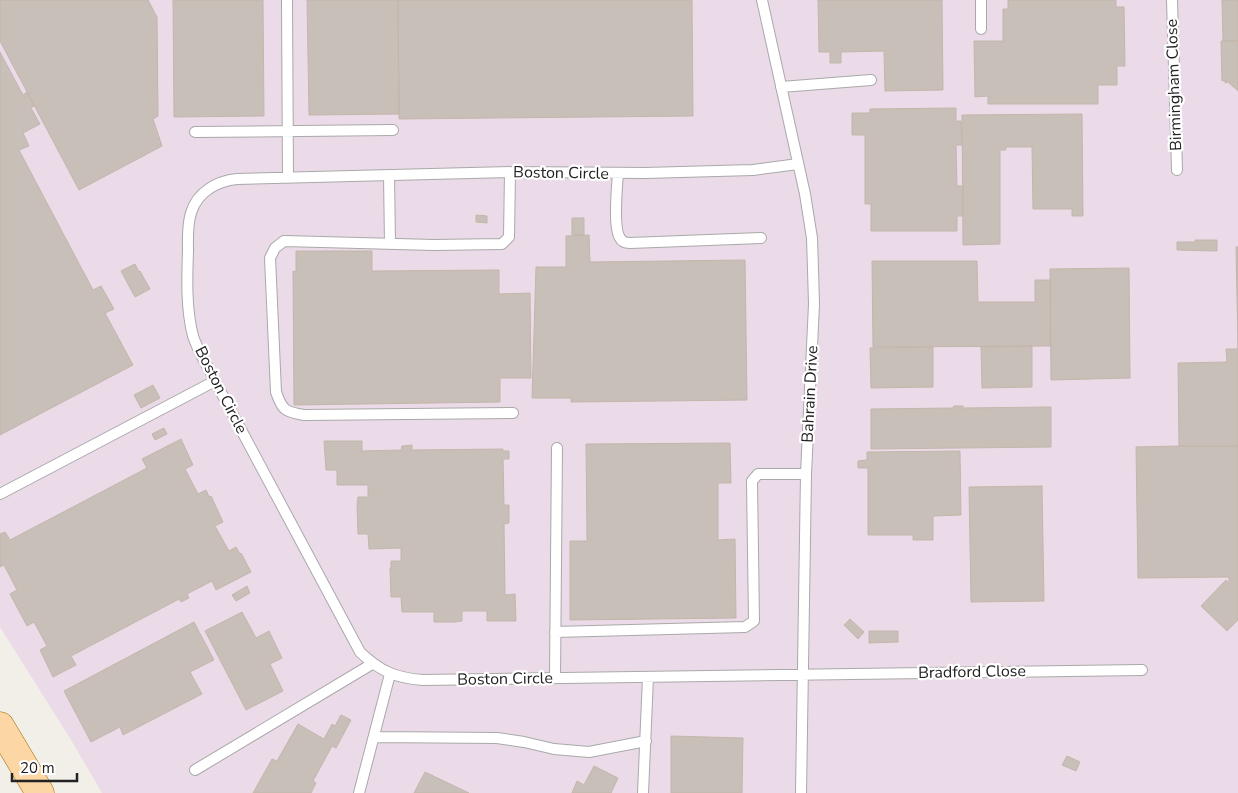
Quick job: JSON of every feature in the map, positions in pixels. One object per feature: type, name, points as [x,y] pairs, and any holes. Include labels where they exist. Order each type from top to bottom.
[{"type":"main road","points":[[0,726],[40,793]]},
{"type":"lane","points":[[287,0],[288,178]]},
{"type":"lane","name":"Bahrain Drive","points":[[762,0],[798,164],[810,230],[814,269],[806,474],[801,793]]},
{"type":"lane","points":[[981,0],[981,29]]},
{"type":"lane","name":"Birmingham Close","points":[[1172,0],[1177,170]]},
{"type":"lane","points":[[781,87],[870,80]]},
{"type":"lane","points":[[195,132],[393,130]]},
{"type":"lane","name":"Boston Circle","points":[[798,164],[754,170],[618,173],[510,172],[224,180],[207,189],[191,212],[188,228],[187,292],[193,336],[215,381],[350,635],[360,652],[372,664],[390,674],[406,679],[423,680],[802,675]]},
{"type":"lane","points":[[510,172],[509,238],[502,244],[390,244],[284,241],[276,248],[270,258],[270,266],[276,392],[280,406],[290,413],[304,415],[513,413]]},
{"type":"lane","points":[[618,173],[616,226],[621,240],[624,242],[761,238]]},
{"type":"lane","points":[[389,175],[390,244]]},
{"type":"lane","points":[[0,494],[215,381]]},
{"type":"lane","points":[[555,678],[557,448]]},
{"type":"lane","points":[[555,632],[744,628],[749,626],[754,622],[752,481],[758,474],[806,474]]},
{"type":"lane","points":[[195,770],[372,664]]},
{"type":"lane","name":"Bradford Close","points":[[802,675],[1142,670]]},
{"type":"lane","points":[[359,793],[390,674]]},
{"type":"lane","points":[[643,793],[648,677]]},
{"type":"lane","points":[[374,737],[497,738],[554,749],[589,752],[646,741]]},
{"type":"shaded area","points":[[0,0],[1238,0],[1238,793],[102,793],[0,627]]},
{"type":"building","points":[[0,0],[148,0],[157,17],[158,116],[153,119],[162,146],[79,190],[0,41]]},
{"type":"building","points":[[173,0],[263,0],[264,116],[174,117]]},
{"type":"building","points":[[307,0],[398,0],[399,114],[309,115]]},
{"type":"building","points":[[398,0],[692,0],[693,116],[399,119]]},
{"type":"building","points":[[818,0],[942,0],[943,90],[885,91],[884,51],[841,52],[841,63],[830,63],[830,52],[819,52]]},
{"type":"building","points":[[1008,0],[1116,0],[1116,7],[1124,7],[1125,66],[1117,66],[1117,85],[1098,85],[1098,104],[988,104],[988,96],[975,97],[974,41],[1003,41],[1003,9],[1008,9]]},
{"type":"building","points":[[1222,0],[1238,0],[1238,41],[1223,41]]},
{"type":"building","points":[[1221,41],[1238,41],[1238,91],[1228,82],[1225,83],[1225,80],[1222,81]]},
{"type":"building","points":[[0,52],[23,95],[27,92],[34,106],[31,108],[40,124],[23,133],[29,146],[19,150],[93,290],[101,286],[114,309],[105,313],[133,365],[0,435]]},
{"type":"building","points":[[956,108],[956,121],[961,121],[962,145],[956,145],[957,186],[963,186],[963,216],[957,216],[957,231],[871,231],[871,204],[865,204],[865,135],[852,135],[852,113],[870,113],[870,109]]},
{"type":"building","points":[[1082,114],[1083,216],[1072,216],[1072,209],[1033,209],[1032,147],[1006,147],[1006,150],[1000,150],[1000,244],[963,245],[962,115]]},
{"type":"building","points":[[476,215],[487,216],[487,223],[476,222]]},
{"type":"building","points":[[572,218],[584,218],[584,235],[572,235]]},
{"type":"building","points":[[589,235],[590,262],[745,260],[747,400],[571,402],[571,398],[532,398],[536,267],[566,267],[566,236]]},
{"type":"building","points":[[1195,240],[1217,240],[1217,251],[1177,250],[1177,242],[1195,242]]},
{"type":"building","points":[[1236,247],[1238,247],[1238,349]]},
{"type":"building","points":[[296,251],[372,251],[372,271],[499,270],[499,294],[530,293],[531,378],[500,378],[500,402],[294,405],[293,271],[296,272]]},
{"type":"building","points":[[872,261],[977,261],[978,302],[1035,302],[1035,280],[1051,280],[1050,346],[873,347]]},
{"type":"building","points":[[135,264],[150,289],[135,297],[121,271]]},
{"type":"building","points":[[1129,268],[1130,378],[1051,380],[1050,269]]},
{"type":"building","points":[[1032,346],[1032,387],[982,388],[981,347]]},
{"type":"building","points":[[933,347],[933,387],[871,388],[870,348]]},
{"type":"building","points":[[1226,349],[1238,349],[1238,446],[1179,446],[1178,363],[1227,362]]},
{"type":"building","points":[[153,385],[160,398],[141,408],[134,395]]},
{"type":"building","points":[[954,406],[963,406],[963,408],[1051,407],[1051,447],[871,449],[871,409],[953,408]]},
{"type":"building","points":[[164,428],[167,434],[155,440],[152,434]]},
{"type":"building","points":[[181,439],[193,465],[185,469],[198,494],[206,490],[209,497],[211,496],[223,522],[215,526],[229,551],[236,547],[251,572],[216,590],[212,581],[187,594],[189,598],[181,602],[179,599],[71,656],[76,665],[53,677],[40,650],[47,646],[34,622],[27,626],[10,594],[17,590],[4,565],[0,567],[0,534],[5,532],[10,540],[147,468],[142,459]]},
{"type":"building","points":[[324,441],[362,441],[362,451],[401,450],[402,446],[412,445],[412,450],[503,449],[503,451],[509,451],[509,459],[503,459],[504,505],[509,505],[509,523],[504,524],[505,595],[515,594],[516,621],[487,621],[487,611],[462,611],[462,621],[455,622],[434,622],[434,612],[402,612],[401,597],[391,597],[390,568],[391,561],[401,561],[401,548],[369,549],[368,534],[358,534],[358,497],[368,497],[368,485],[337,485],[337,470],[326,470]]},
{"type":"building","points":[[730,443],[731,483],[718,483],[718,540],[735,539],[736,618],[570,620],[570,541],[587,541],[586,444]]},
{"type":"building","points":[[1238,446],[1238,620],[1227,631],[1201,606],[1226,580],[1229,583],[1229,577],[1138,578],[1136,447]]},
{"type":"building","points":[[960,451],[961,515],[933,516],[933,540],[913,540],[913,535],[868,535],[868,468],[858,468],[858,461],[867,460],[867,452]]},
{"type":"building","points":[[1042,486],[1044,601],[971,602],[969,487]]},
{"type":"building","points":[[247,586],[250,593],[236,601],[232,595]]},
{"type":"building","points":[[242,612],[256,638],[269,631],[282,658],[270,664],[283,691],[246,710],[205,631]]},
{"type":"building","points":[[850,619],[864,632],[858,639],[844,625]]},
{"type":"building","points":[[194,622],[214,660],[190,672],[202,694],[123,735],[120,727],[91,742],[64,691]]},
{"type":"building","points":[[869,631],[898,631],[898,642],[869,643]]},
{"type":"building","points":[[341,715],[351,720],[336,748],[332,746],[313,781],[316,783],[311,793],[253,793],[272,759],[277,761],[298,724],[324,739],[332,724],[335,726]]},
{"type":"building","points":[[671,736],[743,738],[742,793],[671,793]]},
{"type":"building","points":[[1067,756],[1080,762],[1076,771],[1062,765]]},
{"type":"building","points":[[594,766],[618,778],[611,793],[572,793],[577,781],[584,785]]},
{"type":"building","points":[[425,772],[469,793],[414,793]]}]
